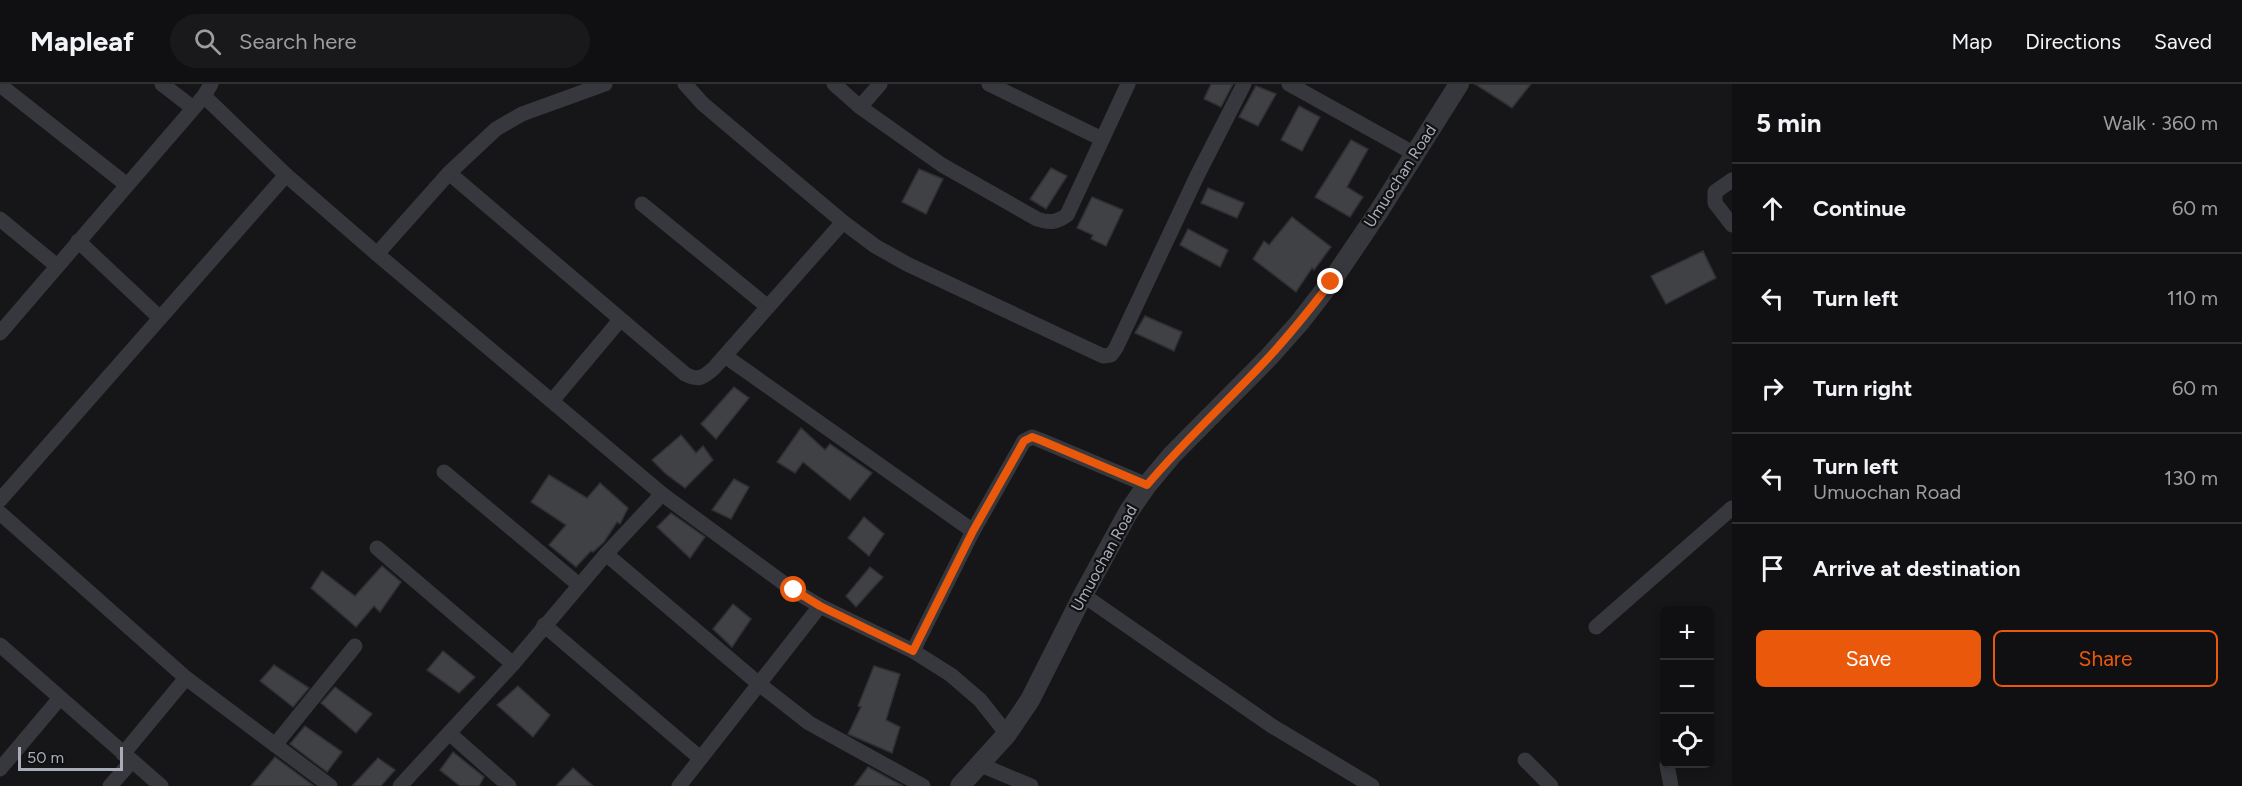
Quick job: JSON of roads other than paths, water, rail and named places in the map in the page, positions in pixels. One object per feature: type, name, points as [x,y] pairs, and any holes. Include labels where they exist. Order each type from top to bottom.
[{"type":"street","points":[[162,84],[193,108]]},
{"type":"street","points":[[377,254],[449,173],[496,129],[522,114],[605,84]]},
{"type":"street","points":[[685,84],[703,104],[843,222],[875,246],[907,264],[1103,356],[1111,355],[1116,348],[1197,176],[1244,84]]},
{"type":"street","points":[[834,84],[860,107],[942,165],[1036,219],[1048,222],[1059,221],[1067,215],[1128,84]]},
{"type":"street","points":[[860,107],[880,84]]},
{"type":"street","points":[[989,84],[1102,139]]},
{"type":"street","points":[[1288,84],[1415,154]]},
{"type":"street","name":"Umuochan Road","points":[[960,786],[1007,734],[1030,700],[1083,595],[1129,511],[1147,485],[1172,455],[1269,358],[1300,322],[1331,282],[1459,84]]},
{"type":"street","points":[[0,85],[127,185]]},
{"type":"street","points":[[0,333],[207,90],[286,175],[662,494],[794,590],[820,606],[913,651],[951,675],[980,700],[1007,734]]},
{"type":"street","points":[[449,173],[684,374],[694,379],[703,378],[725,356],[843,222]]},
{"type":"street","points":[[0,500],[286,175]]},
{"type":"street","points":[[1732,180],[1715,192],[1715,203],[1732,225]]},
{"type":"street","points":[[642,204],[768,307]]},
{"type":"street","points":[[0,219],[57,266]]},
{"type":"street","points":[[78,241],[160,318]]},
{"type":"street","points":[[552,401],[620,320]]},
{"type":"street","points":[[725,356],[973,531]]},
{"type":"street","points":[[913,651],[973,531],[1024,441],[1032,437],[1147,485]]},
{"type":"street","points":[[444,472],[579,585]]},
{"type":"street","points":[[400,786],[513,664],[606,554],[662,494]]},
{"type":"street","points":[[1596,627],[1732,508]]},
{"type":"street","points":[[0,513],[186,678],[330,786]]},
{"type":"street","points":[[376,549],[513,664]]},
{"type":"street","points":[[606,554],[759,684],[809,723],[923,786]]},
{"type":"street","points":[[1083,595],[1272,726],[1372,786]]},
{"type":"street","points":[[678,786],[820,606]]},
{"type":"street","points":[[544,625],[700,758]]},
{"type":"street","points":[[0,645],[161,786]]},
{"type":"street","points":[[275,745],[355,646]]},
{"type":"street","points":[[110,786],[127,758],[186,678]]},
{"type":"street","points":[[0,769],[60,698]]},
{"type":"street","points":[[449,733],[509,786]]},
{"type":"street","points":[[1525,760],[1551,786]]},
{"type":"street","points":[[981,765],[1031,786]]},
{"type":"street","points":[[1668,768],[1671,786]]}]
